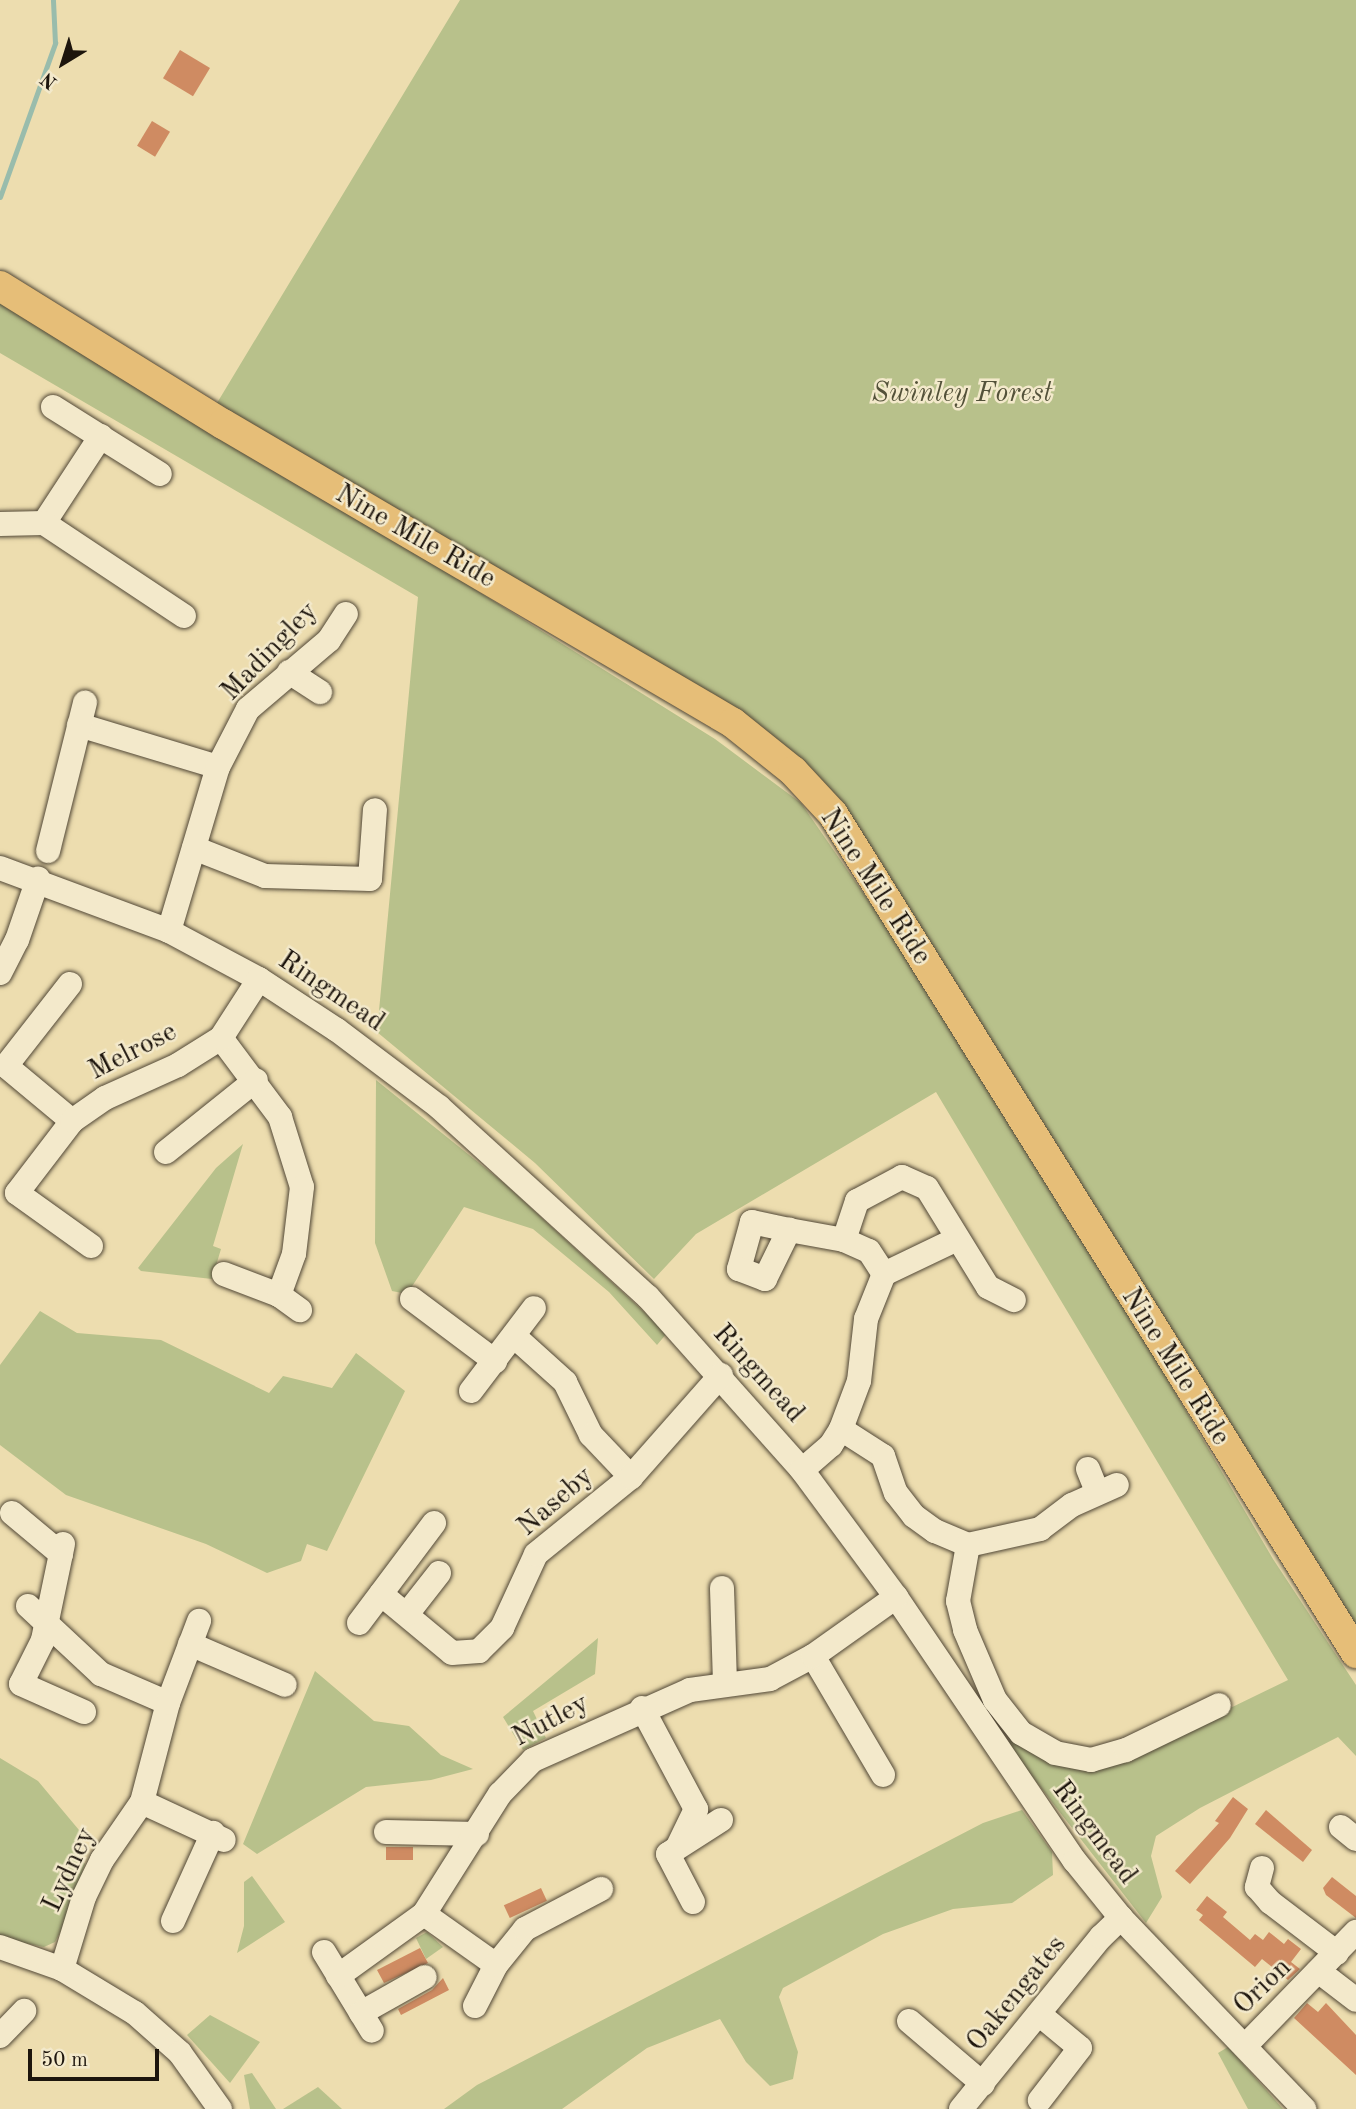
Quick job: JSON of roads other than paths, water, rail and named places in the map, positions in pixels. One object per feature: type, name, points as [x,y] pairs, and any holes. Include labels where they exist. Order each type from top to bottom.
[{"type":"main road","name":"Nine Mile Ride","points":[[0,286],[223,424],[733,723],[793,771],[833,814],[1356,1653]]},
{"type":"street","points":[[53,407],[160,474]]},
{"type":"street","points":[[44,523],[101,436]]},
{"type":"street","points":[[0,524],[44,523],[184,616]]},
{"type":"street","name":"Madingley","points":[[169,931],[218,768],[248,709],[329,640],[346,614]]},
{"type":"street","points":[[289,672],[320,692]]},
{"type":"street","points":[[48,851],[82,714],[218,768]]},
{"type":"street","points":[[194,848],[265,876],[370,879],[375,810]]},
{"type":"street","name":"Ringmead","points":[[0,868],[38,879],[169,931],[259,979],[439,1107],[648,1297],[721,1375],[802,1470],[896,1597],[1023,1788],[1121,1918],[1246,2045],[1304,2109]]},
{"type":"street","points":[[0,973],[17,940],[38,879]]},
{"type":"street","name":"Melrose","points":[[91,1246],[8,1188],[72,1121],[104,1098],[177,1065],[221,1038],[259,979]]},
{"type":"street","name":"Melrose","points":[[70,984],[3,1070],[72,1121]]},
{"type":"street","name":"Melrose","points":[[221,1038],[256,1080],[280,1117],[302,1187],[294,1254],[279,1295]]},
{"type":"street","points":[[166,1152],[256,1080]]},
{"type":"street","points":[[844,1240],[857,1201],[902,1177],[927,1188],[955,1240],[988,1287],[1014,1300]]},
{"type":"street","points":[[789,1230],[844,1240],[869,1251],[884,1274]]},
{"type":"street","points":[[802,1470],[831,1445],[841,1429],[859,1381],[866,1319],[884,1274],[955,1240]]},
{"type":"street","points":[[224,1274],[279,1295],[300,1310]]},
{"type":"street","points":[[412,1299],[495,1361]]},
{"type":"street","points":[[471,1391],[534,1308]]},
{"type":"street","name":"Naseby","points":[[514,1336],[565,1382],[591,1435],[631,1477]]},
{"type":"street","name":"Naseby","points":[[381,1594],[452,1653],[479,1651],[502,1628],[536,1554],[631,1477],[721,1375]]},
{"type":"street","points":[[841,1429],[883,1456],[896,1493],[914,1516],[935,1531],[968,1545],[1040,1529],[1100,1481]]},
{"type":"street","points":[[12,1513],[62,1549],[43,1640],[21,1684],[84,1712]]},
{"type":"street","points":[[359,1623],[434,1523]]},
{"type":"street","points":[[968,1545],[958,1601],[965,1630],[996,1700],[1021,1733],[1055,1752],[1091,1760],[1126,1750],[1191,1709],[1219,1705]]},
{"type":"street","points":[[407,1614],[439,1573]]},
{"type":"street","points":[[722,1588],[725,1682]]},
{"type":"street","name":"Nutley","points":[[338,1976],[424,1914],[515,1774],[533,1760],[642,1708],[725,1682],[770,1679],[813,1656],[896,1597]]},
{"type":"street","points":[[27,1605],[101,1674],[168,1703]]},
{"type":"street","name":"Lydney","points":[[62,1969],[84,1897],[102,1860],[142,1802],[168,1703],[194,1633],[285,1685]]},
{"type":"street","points":[[813,1656],[883,1775]]},
{"type":"street","points":[[642,1708],[696,1809],[678,1846]]},
{"type":"street","points":[[142,1802],[219,1836],[173,1921]]},
{"type":"street","points":[[692,1902],[668,1854],[721,1819]]},
{"type":"street","points":[[386,1832],[477,1834]]},
{"type":"street","name":"Orion","points":[[1262,1868],[1257,1887],[1270,1902],[1337,1953]]},
{"type":"street","points":[[475,2006],[496,1965],[525,1929],[601,1889]]},
{"type":"street","points":[[424,1914],[496,1965]]},
{"type":"street","name":"Oakengates","points":[[961,2109],[1121,1918]]},
{"type":"street","name":"Orion","points":[[1246,2045],[1321,1973],[1356,1932]]},
{"type":"street","points":[[0,1947],[62,1969],[108,1995],[159,2033],[220,2109]]},
{"type":"street","points":[[324,1952],[366,2022],[425,1977]]},
{"type":"street","name":"Orion","points":[[1321,1973],[1356,2000]]},
{"type":"street","points":[[0,2036],[24,2011]]},
{"type":"street","points":[[1039,2014],[1080,2048],[1040,2101]]},
{"type":"street","points":[[909,2021],[983,2084]]},
{"type":"waterway","points":[[0,197],[55,43],[53,0]]},
{"type":"park label","name":"Swinley Forest","points":[[962,394]]}]
